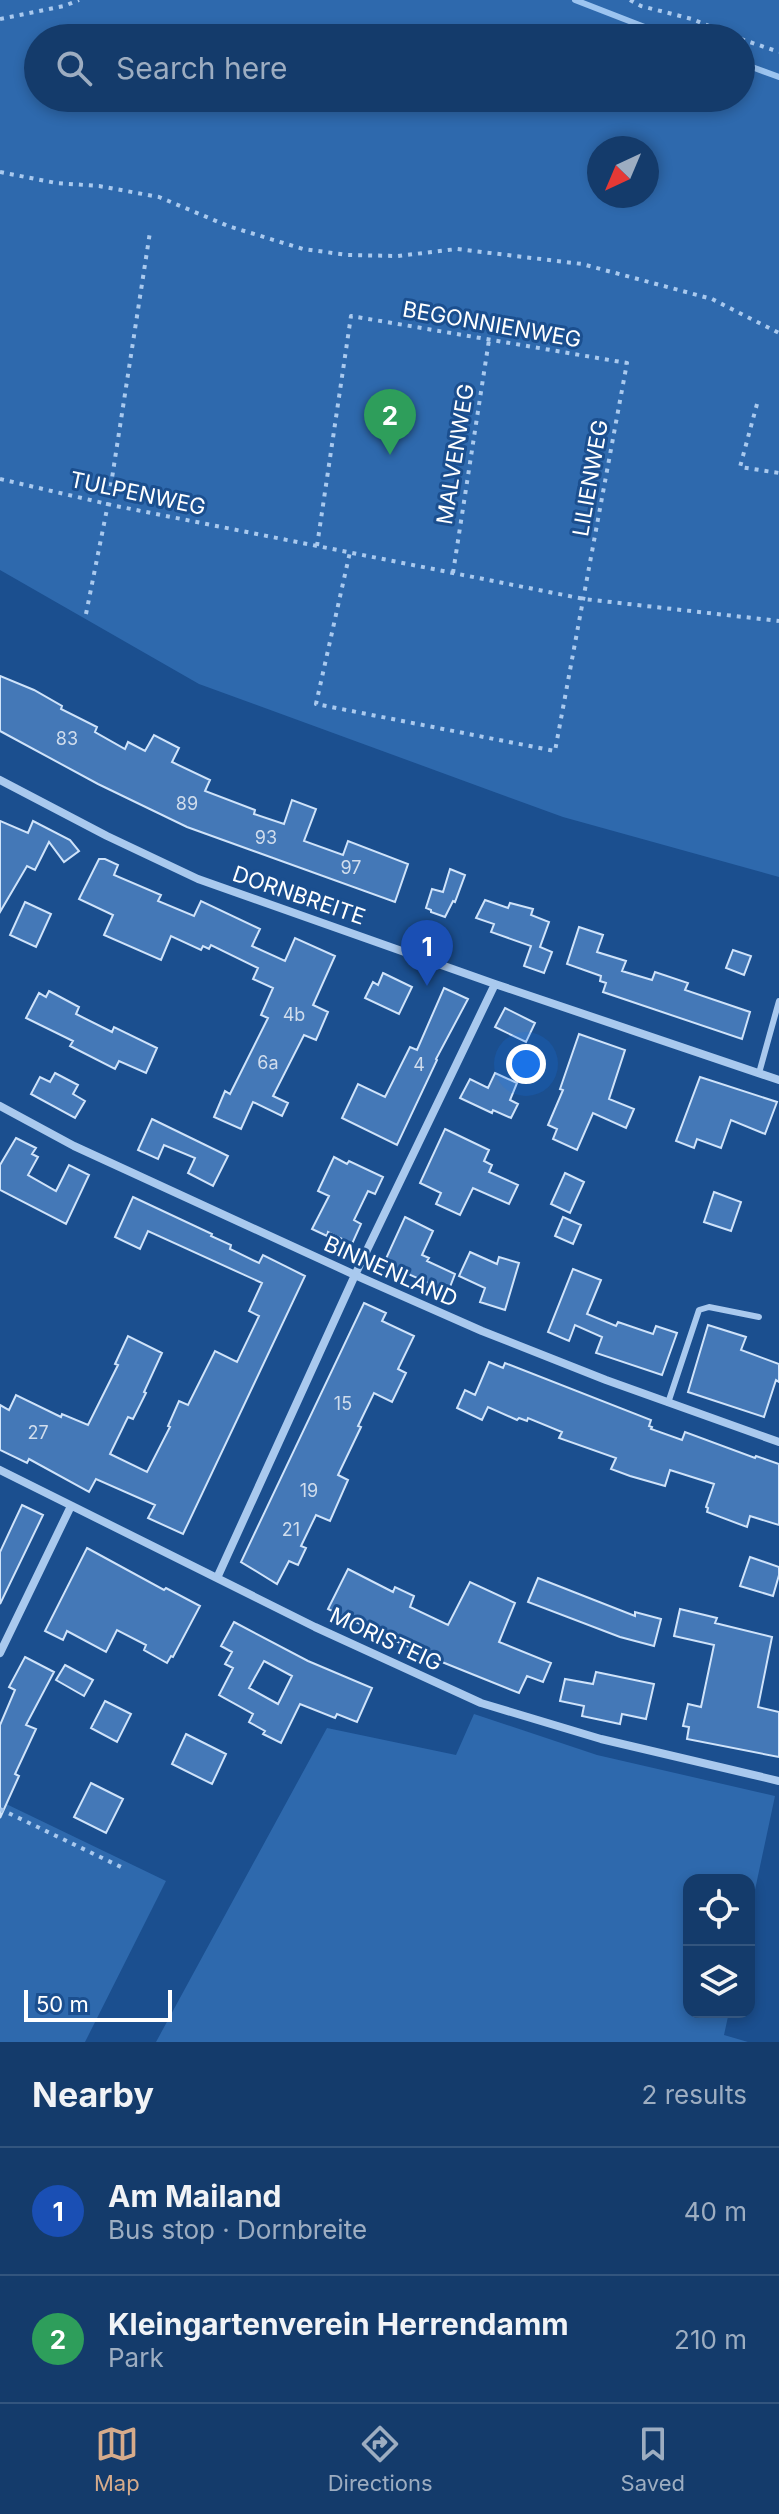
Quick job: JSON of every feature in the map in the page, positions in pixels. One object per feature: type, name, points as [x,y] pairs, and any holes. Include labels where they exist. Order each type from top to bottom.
[{"type":"street","name":"DORNBREITE","points":[[0,780],[198,879],[779,1080]]},
{"type":"street","points":[[217,1578],[355,1275],[495,984]]},
{"type":"street","name":"BINNENLAND","points":[[0,1106],[84,1151],[496,1336],[668,1403],[779,1442]]},
{"type":"street","name":"MORISTEIG","points":[[0,1470],[315,1627],[481,1703],[601,1739],[779,1781]]},
{"type":"street","points":[[0,1653],[71,1506]]},
{"type":"lane","points":[[759,1073],[779,1001]]},
{"type":"lane","points":[[668,1403],[699,1310],[709,1307],[759,1317]]},
{"type":"path","points":[[0,19],[79,0]]},
{"type":"path","points":[[630,0],[704,24]]},
{"type":"path","points":[[755,44],[779,52]]},
{"type":"path","points":[[0,172],[159,197],[228,226],[303,249],[386,256],[457,249],[582,264],[712,299],[779,333]]},
{"type":"path","points":[[86,614],[108,504],[150,232]]},
{"type":"path","name":"BEGONNIENWEG","points":[[317,546],[351,316],[627,363]]},
{"type":"path","name":"MALVENWEG","points":[[453,573],[489,340]]},
{"type":"path","name":"LILIENWEG","points":[[350,552],[316,704],[555,751],[627,363]]},
{"type":"path","points":[[757,404],[740,467],[779,473]]},
{"type":"path","name":"TULPENWEG","points":[[0,479],[108,504],[584,599],[779,621]]},
{"type":"path","points":[[0,1809],[121,1867]]},
{"type":"shaded area","points":[[0,0],[779,0],[779,877],[563,817],[199,684],[0,570]]},
{"type":"shaded area","points":[[474,1714],[597,1755],[775,1796],[755,1890],[755,1874],[683,1874],[683,2018],[728,2018],[724,2035],[748,2042],[156,2042],[327,1728],[456,1755]]},
{"type":"shaded area","points":[[0,1801],[166,1881],[85,2042],[0,2042]]},
{"type":"building","points":[[0,676],[62,706],[61,709],[97,727],[95,732],[125,749],[128,742],[145,751],[154,735],[179,748],[172,762],[210,780],[205,791],[255,810],[254,814],[284,824],[292,800],[316,809],[304,841],[343,855],[348,841],[408,864],[395,902],[187,827],[0,731]]},
{"type":"building","points":[[0,821],[28,833],[33,821],[70,840],[79,851],[64,862],[49,842],[35,870],[27,866],[0,912]]},
{"type":"building","points":[[99,859],[118,865],[114,875],[161,895],[158,901],[194,916],[201,901],[260,929],[252,946],[285,961],[295,938],[335,956],[313,1005],[328,1012],[316,1040],[304,1035],[273,1096],[288,1103],[282,1116],[253,1102],[241,1129],[214,1117],[225,1091],[230,1094],[268,1018],[261,1015],[273,988],[253,979],[258,968],[211,945],[209,949],[203,946],[201,950],[171,936],[161,960],[104,935],[113,915],[79,899]]},
{"type":"building","points":[[450,869],[465,875],[455,902],[445,917],[426,908],[432,889],[443,892]]},
{"type":"building","points":[[485,900],[508,908],[510,903],[533,909],[531,915],[549,922],[540,947],[552,952],[544,973],[524,966],[531,946],[491,932],[494,924],[476,918]]},
{"type":"building","points":[[25,902],[51,914],[36,947],[10,935]]},
{"type":"building","points":[[579,927],[603,935],[597,952],[626,961],[622,971],[652,980],[655,972],[688,983],[685,990],[750,1012],[742,1039],[603,992],[606,983],[600,981],[601,976],[567,964]]},
{"type":"building","points":[[733,950],[751,956],[744,975],[726,968]]},
{"type":"building","points":[[383,973],[412,987],[399,1014],[365,998],[373,982],[378,985]]},
{"type":"building","points":[[444,988],[468,999],[436,1059],[397,1145],[342,1118],[358,1084],[385,1097],[410,1047],[417,1050]]},
{"type":"building","points":[[49,991],[79,1007],[76,1014],[112,1032],[114,1027],[157,1048],[146,1073],[119,1061],[115,1069],[70,1046],[73,1041],[26,1018],[39,993],[46,997]]},
{"type":"building","points":[[505,1008],[535,1023],[526,1042],[495,1027]]},
{"type":"building","points":[[579,1034],[625,1050],[609,1099],[634,1109],[626,1128],[593,1113],[577,1150],[553,1139],[557,1129],[548,1125],[563,1090],[560,1089]]},
{"type":"building","points":[[55,1073],[78,1085],[73,1094],[85,1101],[75,1118],[31,1094],[40,1077],[50,1082]]},
{"type":"building","points":[[495,1073],[517,1083],[510,1100],[518,1104],[511,1118],[460,1098],[470,1079],[488,1088]]},
{"type":"building","points":[[700,1077],[777,1102],[765,1134],[731,1120],[721,1148],[697,1139],[694,1148],[676,1141]]},
{"type":"building","points":[[152,1119],[228,1156],[213,1186],[188,1173],[195,1158],[164,1145],[158,1159],[138,1150]]},
{"type":"building","points":[[445,1129],[489,1150],[484,1161],[492,1165],[489,1172],[518,1185],[509,1204],[473,1188],[460,1215],[436,1204],[441,1193],[420,1183]]},
{"type":"building","points":[[16,1138],[36,1148],[32,1154],[38,1157],[28,1175],[56,1191],[69,1165],[89,1175],[66,1224],[0,1190],[0,1165]]},
{"type":"building","points":[[334,1157],[383,1177],[375,1194],[368,1191],[354,1220],[361,1224],[352,1244],[328,1232],[327,1236],[312,1229],[329,1196],[318,1191]]},
{"type":"building","points":[[565,1173],[584,1182],[570,1213],[551,1204]]},
{"type":"building","points":[[714,1192],[741,1202],[731,1231],[704,1222]]},
{"type":"building","points":[[133,1197],[212,1234],[231,1245],[230,1249],[259,1263],[263,1255],[305,1276],[183,1534],[148,1518],[155,1505],[96,1479],[89,1492],[29,1459],[27,1463],[0,1450],[0,1405],[9,1410],[16,1395],[61,1417],[62,1414],[88,1425],[118,1365],[115,1364],[128,1336],[162,1353],[133,1419],[128,1417],[110,1454],[147,1472],[170,1427],[179,1401],[188,1405],[215,1351],[237,1362],[259,1316],[249,1311],[262,1283],[148,1231],[140,1249],[115,1237]]},
{"type":"building","points":[[405,1217],[433,1231],[422,1255],[429,1258],[427,1261],[455,1274],[448,1292],[384,1263]]},
{"type":"building","points":[[563,1217],[581,1225],[573,1244],[555,1236]]},
{"type":"building","points":[[470,1252],[497,1264],[499,1257],[519,1263],[505,1310],[480,1302],[485,1288],[459,1276]]},
{"type":"building","points":[[573,1269],[601,1280],[587,1314],[616,1326],[618,1322],[653,1334],[656,1326],[677,1333],[662,1375],[596,1353],[602,1337],[575,1325],[569,1341],[548,1332]]},
{"type":"building","points":[[364,1303],[386,1313],[382,1321],[414,1336],[398,1369],[406,1373],[392,1402],[374,1393],[338,1475],[348,1480],[330,1521],[316,1515],[301,1546],[306,1548],[298,1565],[289,1561],[277,1584],[241,1562]]},
{"type":"building","points":[[708,1325],[746,1337],[741,1350],[779,1364],[779,1382],[776,1380],[764,1417],[688,1392]]},
{"type":"building","points":[[489,1362],[503,1368],[505,1363],[651,1420],[651,1429],[682,1440],[685,1432],[779,1464],[779,1525],[750,1516],[747,1527],[707,1512],[714,1484],[670,1470],[665,1486],[630,1476],[611,1469],[616,1458],[559,1438],[562,1432],[528,1418],[527,1421],[517,1420],[488,1407],[482,1420],[457,1408],[465,1390],[475,1395]]},
{"type":"building","points":[[22,1505],[43,1515],[0,1604],[0,1552]]},
{"type":"building","points":[[87,1548],[200,1606],[167,1663],[144,1650],[146,1645],[117,1630],[106,1652],[67,1631],[63,1640],[45,1631]]},
{"type":"building","points":[[750,1557],[779,1567],[773,1596],[740,1586]]},
{"type":"building","points":[[348,1569],[393,1592],[395,1587],[414,1596],[410,1607],[448,1625],[470,1582],[515,1603],[499,1642],[551,1663],[543,1682],[527,1676],[519,1693],[432,1658],[328,1609]]},
{"type":"building","points":[[538,1578],[635,1616],[635,1612],[661,1619],[654,1646],[620,1637],[528,1602]]},
{"type":"building","points":[[680,1609],[717,1618],[715,1623],[772,1637],[758,1707],[779,1712],[779,1757],[687,1739],[689,1727],[683,1726],[688,1704],[701,1707],[714,1645],[674,1636]]},
{"type":"building","points":[[234,1622],[308,1661],[372,1688],[357,1722],[337,1714],[335,1718],[300,1704],[281,1743],[249,1722],[253,1714],[219,1695],[233,1668],[225,1664],[232,1652],[221,1646]],"holes":[[[264,1661],[292,1676],[278,1704],[249,1688]]]},
{"type":"building","points":[[25,1657],[54,1672],[26,1725],[36,1729],[15,1774],[19,1776],[0,1818],[0,1725],[15,1690],[9,1687]]},
{"type":"building","points":[[65,1665],[93,1680],[84,1696],[56,1680]]},
{"type":"building","points":[[596,1672],[654,1684],[646,1719],[622,1714],[620,1724],[582,1716],[584,1706],[560,1701],[565,1679],[593,1684]]},
{"type":"building","points":[[105,1701],[131,1714],[117,1742],[91,1728]]},
{"type":"building","points":[[186,1734],[226,1754],[212,1784],[172,1764]]},
{"type":"building","points":[[91,1783],[123,1799],[106,1833],[74,1817]]},
{"type":"waterway","points":[[575,0],[637,24]]},
{"type":"waterway","points":[[755,68],[779,77]]},
{"type":"place","name":"Kleingartenverein Herrendamm","points":[[390,455]]},
{"type":"place","name":"Am Mailand","points":[[427,986]]}]
